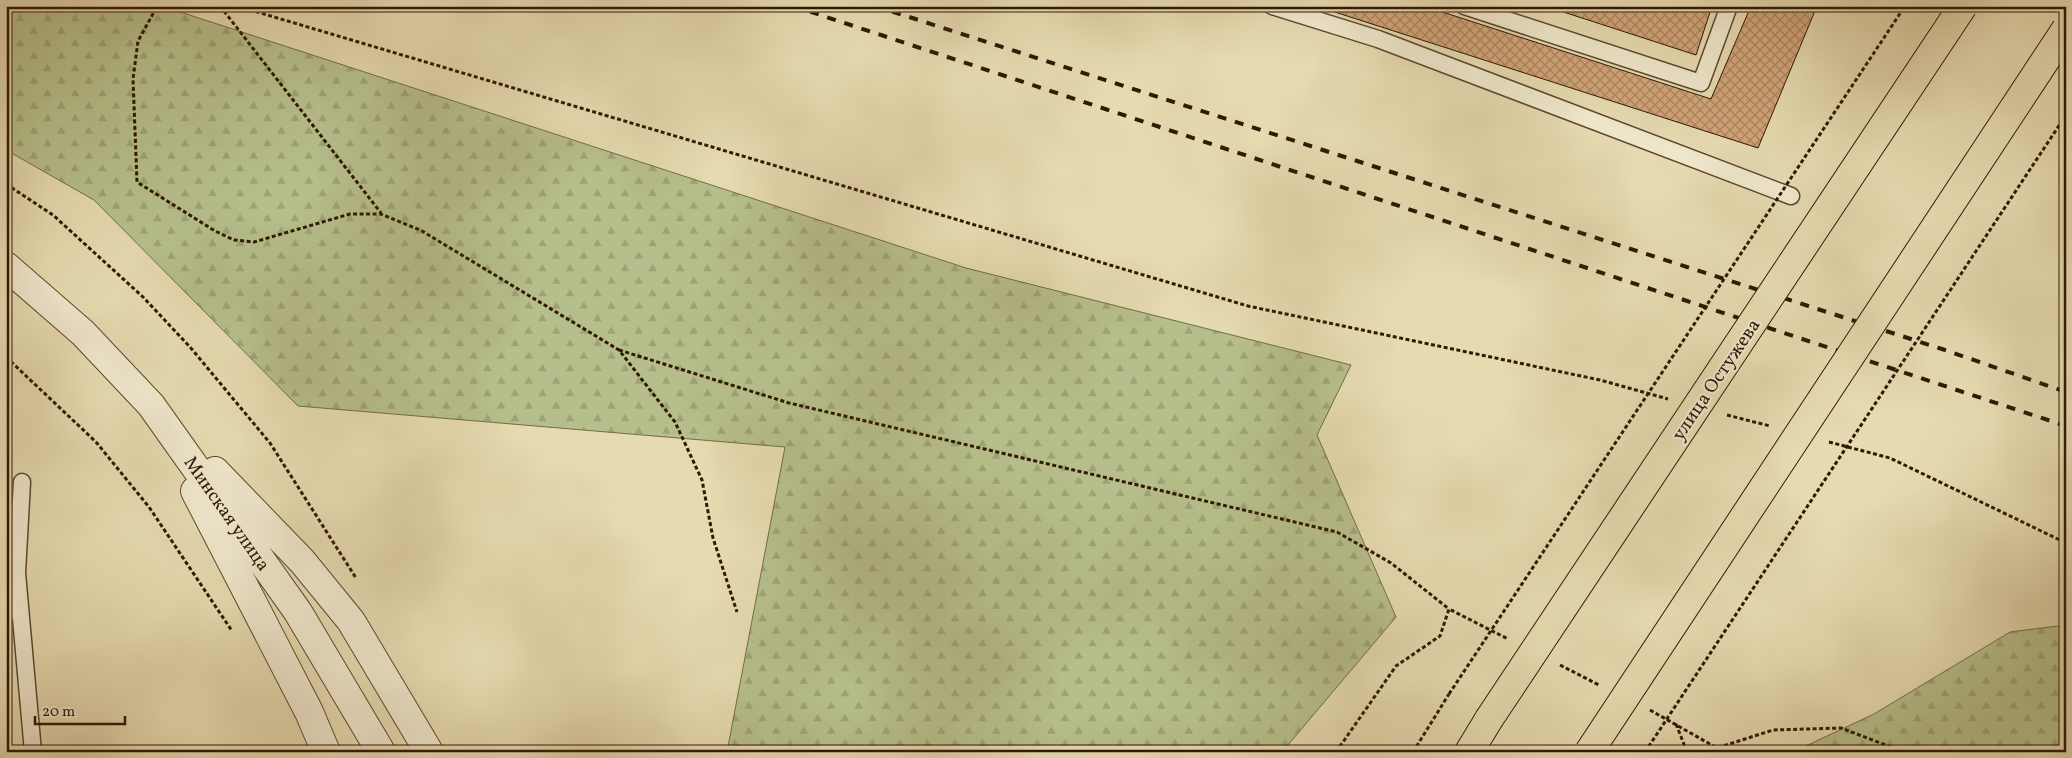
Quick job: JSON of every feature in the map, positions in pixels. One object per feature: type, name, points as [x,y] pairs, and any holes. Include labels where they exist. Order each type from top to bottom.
[{"type":"main road","name":"улица Остужева","points":[[1469,752],[1489,719],[1963,6]]},
{"type":"main road","points":[[1589,752],[2066,29]]},
{"type":"street","name":"Минская улица","points":[[6,266],[83,333],[151,405],[298,612],[381,752]]},
{"type":"street","points":[[151,405],[308,712],[326,752]]},
{"type":"street","points":[[151,405],[302,561],[351,621],[429,752]]},
{"type":"street","points":[[1463,752],[1489,719]]},
{"type":"lane","points":[[1272,6],[1378,39],[1791,196]]},
{"type":"lane","points":[[1464,6],[1700,83],[1729,6]]},
{"type":"lane","points":[[22,482],[17,573],[32,752]]},
{"type":"lane","points":[[6,614],[17,573]]},
{"type":"path","points":[[164,6],[154,12],[138,41],[133,79],[137,182],[215,231],[234,240],[254,242],[350,214],[381,214],[422,230],[619,350],[788,403],[1337,532],[1391,564],[1449,609]]},
{"type":"path","points":[[220,6],[381,214]]},
{"type":"path","points":[[238,6],[1248,306],[1600,380],[1675,400]]},
{"type":"path","points":[[1408,752],[1414,751],[1449,694],[1905,6]]},
{"type":"path","points":[[1645,752],[2066,115]]},
{"type":"path","points":[[6,184],[52,214],[143,297],[190,348],[270,443],[357,579]]},
{"type":"path","points":[[619,350],[675,422],[702,480],[713,538],[737,612]]},
{"type":"path","points":[[6,357],[96,442],[149,506],[233,633]]},
{"type":"path","points":[[1722,413],[1778,428]]},
{"type":"path","points":[[1824,441],[1890,458],[2066,543]]},
{"type":"path","points":[[1687,752],[1676,723],[1717,748],[1773,730],[1842,728],[1904,752]]},
{"type":"green space","points":[[6,6],[162,6],[966,268],[1351,365],[1317,435],[1396,617],[1282,752],[727,752],[785,447],[298,406],[94,200],[6,150]]},
{"type":"green space","points":[[2066,625],[2066,752],[1793,752],[1874,714],[2010,632]]},
{"type":"building","points":[[1316,6],[1424,6],[1711,99],[1751,6],[1817,6],[1758,148]]},
{"type":"building","points":[[1545,6],[1712,6],[1696,55]]},
{"type":"railway","points":[[793,6],[2066,426]]},
{"type":"railway","points":[[875,6],[1942,349],[2066,392]]}]
